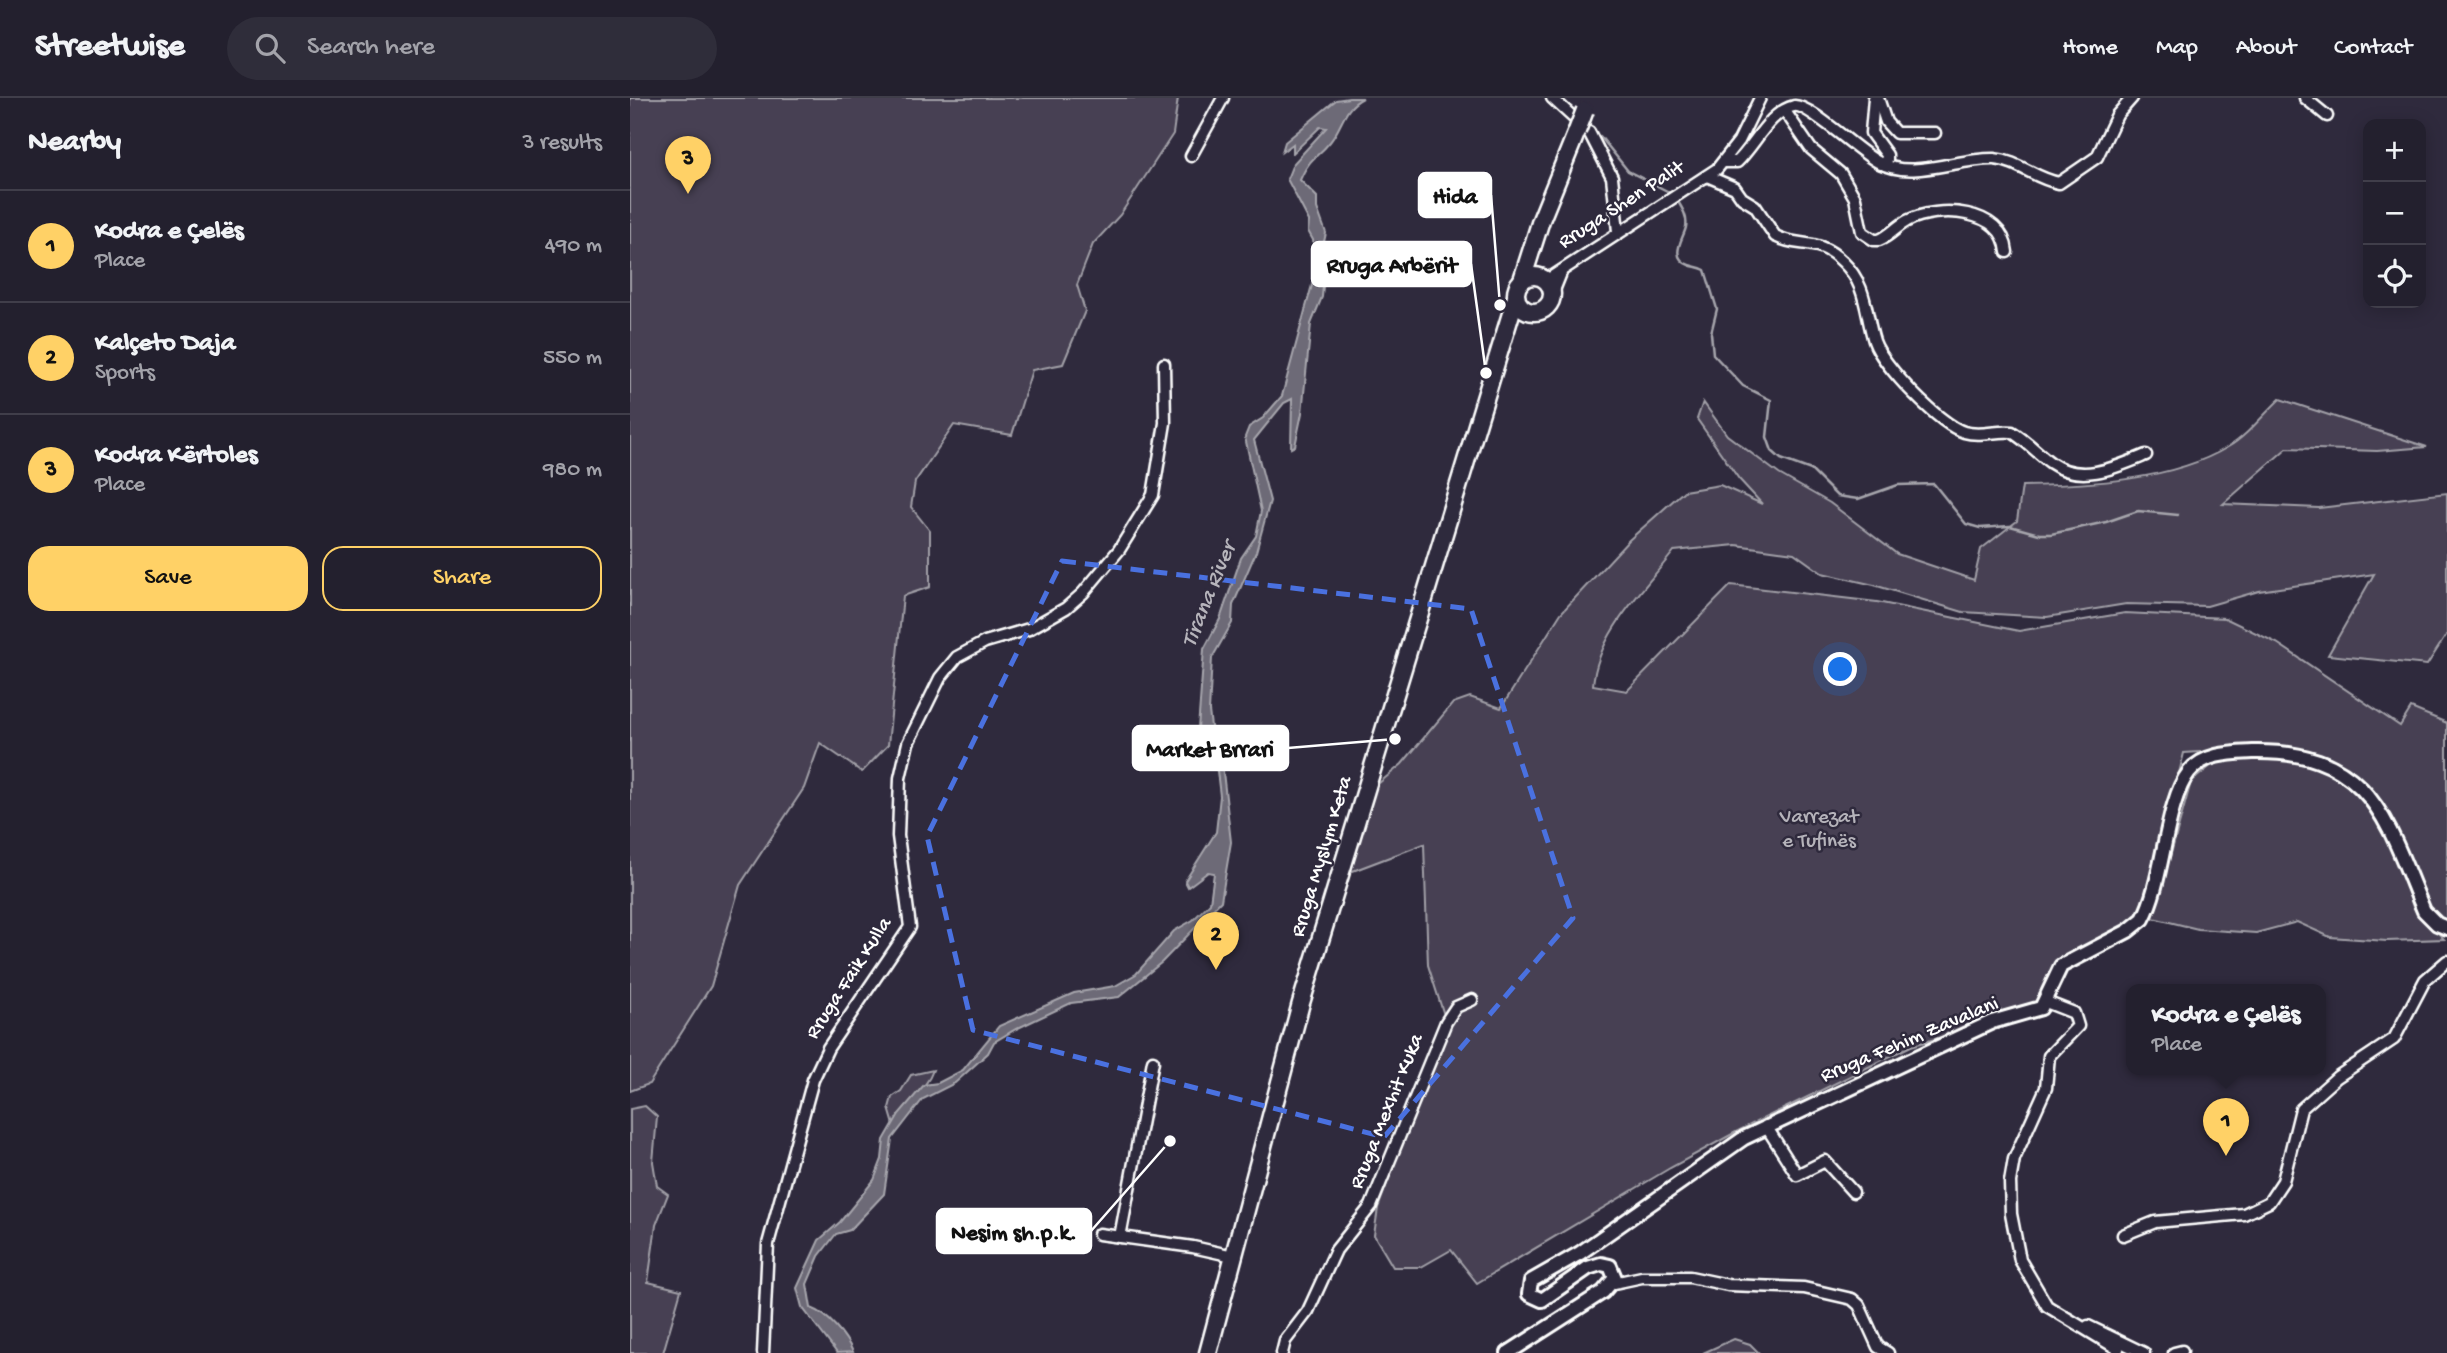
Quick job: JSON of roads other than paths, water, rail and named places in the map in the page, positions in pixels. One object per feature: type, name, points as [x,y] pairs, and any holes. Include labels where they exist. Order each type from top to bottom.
[{"type":"main road","points":[[1532,312],[1523,309],[1516,297],[1516,289],[1522,280],[1541,220],[1583,118]]},
{"type":"main road","points":[[1507,328],[1532,312],[1547,307],[1548,284],[1539,254],[1541,220]]},
{"type":"main road","points":[[1522,280],[1534,275],[1548,284]]},
{"type":"main road","name":"Rruga Myslym Keta","points":[[1208,1353],[1304,992],[1516,297]]},
{"type":"street","points":[[1191,156],[1223,98]]},
{"type":"street","points":[[1552,98],[1583,118],[1602,152],[1612,177],[1618,231]]},
{"type":"street","points":[[1724,162],[1743,135],[1760,98]]},
{"type":"street","points":[[1876,98],[1889,128],[1896,133],[1935,133]]},
{"type":"street","points":[[1876,98],[1871,133],[1887,155],[1887,160],[1881,164]]},
{"type":"street","points":[[1724,162],[1737,162],[1768,125],[1794,106],[1807,108],[1845,140],[1881,164],[1903,169],[1974,160],[2002,160],[2059,183],[2097,157],[2118,115],[2132,98]]},
{"type":"street","points":[[2305,98],[2327,116]]},
{"type":"street","points":[[1785,111],[1811,149],[1841,174],[1855,198],[1860,226],[1868,237],[1879,240],[1912,219],[1957,213],[1980,217],[1990,223],[2006,243],[2007,252]]},
{"type":"street","name":"Rruga Shen Palit","points":[[1548,284],[1562,269],[1724,162]]},
{"type":"street","points":[[1705,177],[1735,188],[1742,198],[1755,206],[1775,236],[1822,246],[1847,266],[1863,290],[1875,342],[1880,352],[1903,385],[1955,428],[1975,434],[2012,432],[2052,464],[2077,474],[2097,472],[2146,455]]},
{"type":"street","name":"Rruga Faik Kulla","points":[[763,1353],[768,1244],[813,1080],[828,1048],[910,927],[898,836],[900,778],[908,743],[940,678],[957,657],[985,642],[1029,629],[1066,608],[1100,574],[1139,520],[1153,495],[1166,423],[1164,364]]},
{"type":"street","points":[[2118,1349],[2057,1314],[2042,1301],[2020,1260],[2009,1197],[2014,1159],[2046,1088],[2049,1056],[2078,1026],[2074,1013],[2046,1002],[2052,981],[2061,966],[2128,931],[2143,919],[2184,779],[2194,766],[2224,754],[2294,754],[2321,762],[2353,781],[2370,796],[2385,818],[2424,911],[2437,924],[2447,928]]},
{"type":"street","points":[[2123,1235],[2155,1222],[2244,1214],[2269,1202],[2283,1181],[2301,1109],[2337,1077],[2394,1039],[2425,979],[2447,961]]},
{"type":"street","name":"Rruga Mexhit Kuka","points":[[1282,1353],[1285,1341],[1308,1311],[1336,1250],[1371,1206],[1446,1022],[1456,1007],[1472,1000]]},
{"type":"street","name":"Rruga Fehim Zavalani","points":[[1614,1283],[1613,1269],[1601,1264],[1588,1268],[1548,1299],[1532,1298],[1527,1289],[1531,1281],[1580,1253],[1721,1152],[1766,1126],[1992,1022],[2035,1012],[2046,1002]]},
{"type":"street","points":[[1120,1237],[1153,1061]]},
{"type":"street","points":[[1766,1126],[1797,1175],[1825,1160],[1853,1192]]},
{"type":"street","points":[[1099,1234],[1193,1247],[1233,1256]]},
{"type":"street","points":[[1508,1353],[1614,1283],[1642,1278],[1690,1278],[1728,1285],[1804,1289],[1852,1299],[1859,1305],[1878,1347],[1888,1353]]},
{"type":"street","points":[[2057,1314],[2118,1337],[2144,1353]]},
{"type":"waterway","points":[[1600,136],[1628,171],[1671,193]]},
{"type":"waterway","points":[[1677,200],[1686,223],[1679,257],[1683,262],[1705,270],[1717,309],[1711,333],[1713,354],[1743,386],[1771,400],[1767,437],[1772,451],[1781,459],[1811,470],[1837,496],[1858,499],[1898,485],[1934,484],[1966,524],[1980,528],[2010,526],[2039,534],[2051,534],[2106,522],[2138,511],[2178,515]]},
{"type":"place","name":"Kodra Kërtoles","points":[[688,194]]},
{"type":"place","name":"Hida","points":[[1500,305]]},
{"type":"place","name":"Rruga Arbërit","points":[[1486,373]]},
{"type":"place","name":"Market Brrari","points":[[1395,739]]},
{"type":"place","name":"Kalçeto Daja","points":[[1216,970]]},
{"type":"place","name":"Nesim sh.p.k.","points":[[1170,1141]]},
{"type":"place","name":"Kodra e Çelës","points":[[2226,1156]]},
{"type":"water label","name":"Tirana River","points":[[1210,595]]},
{"type":"park label","name":"Varrezat e Tufinës","points":[[1819,830]]}]
